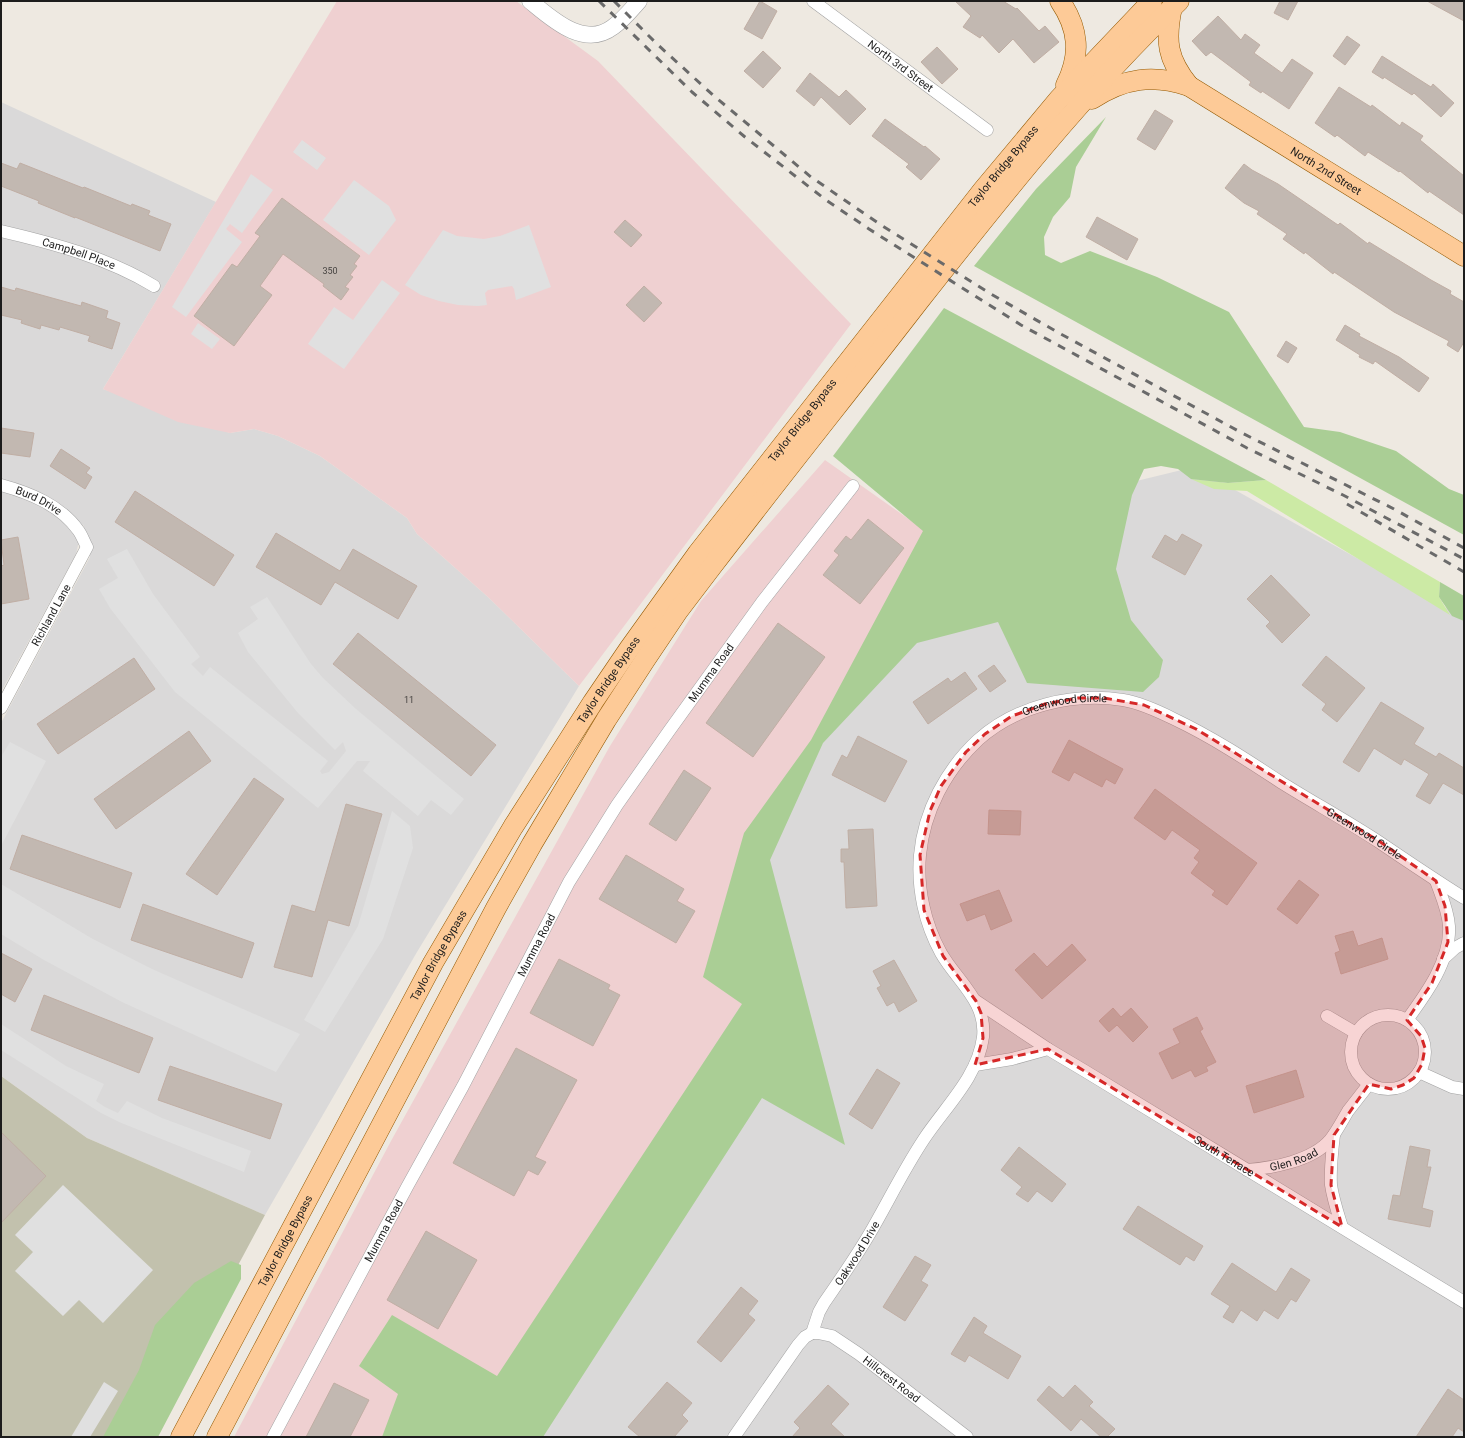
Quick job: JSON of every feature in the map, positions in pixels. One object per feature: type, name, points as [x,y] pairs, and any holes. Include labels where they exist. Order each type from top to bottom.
[{"type":"main road","points":[[1060,1],[1073,24],[1077,52],[1066,105],[1131,81],[1160,79],[1174,81],[1189,86]]},
{"type":"main road","name":"Taylor Bridge Bypass","points":[[217,1437],[496,908],[568,782],[645,660],[678,611],[998,201],[1066,105],[1152,1]]},
{"type":"main road","points":[[1175,4],[1169,23],[1169,51],[1179,74],[1189,86]]},
{"type":"main road","name":"Taylor Bridge Bypass","points":[[181,1437],[434,963],[513,827],[658,606],[983,190],[1066,105],[1122,58],[1175,4]]},
{"type":"main road","name":"North 2nd Street","points":[[1189,86],[1464,256]]},
{"type":"street","points":[[530,1],[562,25],[578,33],[587,35],[596,35],[612,28],[639,1]]},
{"type":"street","name":"North 3rd Street","points":[[813,1],[987,130]]},
{"type":"street","name":"Campbell Place","points":[[1,231],[45,241],[129,272],[154,286]]},
{"type":"street","name":"Burd Drive","points":[[1,485],[24,491],[47,503],[64,514],[72,523]]},
{"type":"street","name":"Mumma Road","points":[[273,1437],[463,1086],[569,882],[617,805],[669,731],[762,602],[853,486]]},
{"type":"street","name":"Richland Lane","points":[[1,708],[87,547],[79,530],[72,523]]},
{"type":"street","name":"Greenwood Circle","points":[[975,1065],[983,1038],[981,1013],[976,1001],[943,956],[926,919],[920,882],[920,855],[924,830],[930,811],[941,786],[953,766],[966,752],[985,734],[1012,716],[1046,704],[1078,698],[1104,698],[1144,705],[1166,715],[1196,729],[1238,754],[1373,838],[1436,881],[1464,898]]},
{"type":"street","points":[[1407,1020],[1432,983],[1448,942],[1449,926],[1445,906],[1436,881]]},
{"type":"street","points":[[1442,960],[1455,948],[1464,943]]},
{"type":"street","name":"South Terrace","points":[[976,1001],[1048,1050],[1464,1302]]},
{"type":"street","points":[[1385,1015],[1401,1017],[1407,1020],[1414,1026],[1421,1036],[1424,1048],[1422,1064],[1418,1072],[1414,1078],[1403,1085],[1391,1089],[1378,1088],[1369,1084],[1357,1073],[1352,1062],[1350,1051],[1356,1033],[1364,1023],[1385,1015]]},
{"type":"street","points":[[1327,1016],[1356,1033]]},
{"type":"street","points":[[975,1065],[1012,1059],[1048,1050]]},
{"type":"street","name":"Oakwood Drive","points":[[812,1333],[819,1312],[824,1303],[868,1236],[924,1138],[960,1090],[975,1065]]},
{"type":"street","points":[[1418,1072],[1452,1087],[1464,1089]]},
{"type":"street","name":"Glen Road","points":[[1247,1170],[1275,1167],[1307,1156],[1323,1146],[1334,1135],[1348,1111],[1369,1084]]},
{"type":"street","name":"Glen Road","points":[[1334,1135],[1331,1160],[1331,1185],[1342,1227]]},
{"type":"street","points":[[734,1437],[798,1345],[805,1337],[812,1333]]},
{"type":"street","name":"Hillcrest Road","points":[[812,1333],[832,1336],[859,1354],[967,1437]]},
{"type":"highlighted area","points":[[1078,698],[1104,698],[1144,705],[1196,729],[1379,841],[1436,881],[1445,906],[1448,942],[1432,983],[1407,1020],[1421,1036],[1425,1048],[1422,1064],[1414,1078],[1403,1085],[1391,1089],[1369,1084],[1334,1135],[1331,1185],[1342,1227],[1048,1049],[975,1065],[983,1038],[981,1013],[976,1001],[943,956],[924,910],[920,855],[930,811],[941,786],[966,752],[985,734],[1012,716],[1045,704]]},
{"type":"shaded area","points":[[337,1],[516,1],[598,61],[851,324],[579,686],[488,597],[417,534],[407,518],[320,456],[278,436],[254,429],[230,433],[178,422],[103,389]]},
{"type":"shaded area","points":[[1,102],[216,202],[103,389],[230,433],[254,429],[278,436],[320,456],[407,518],[417,534],[488,597],[579,686],[417,952],[265,1215],[87,1138],[1,1076],[1,723],[90,557],[83,524],[76,554],[1,692]]},
{"type":"shaded area","points":[[302,140],[326,158],[317,170],[293,152]]},
{"type":"shaded area","points":[[251,174],[273,190],[242,233],[230,224],[226,229],[242,242],[186,317],[172,307]]},
{"type":"shaded area","points":[[354,180],[389,206],[396,220],[369,255],[323,220]]},
{"type":"shaded area","points":[[529,225],[551,287],[516,300],[512,286],[488,290],[485,293],[487,305],[478,306],[458,305],[439,301],[421,295],[405,285],[443,230],[457,236],[484,239],[500,236]]},
{"type":"shaded area","points":[[382,280],[400,293],[344,369],[308,344],[334,307],[353,320]]},
{"type":"shaded area","points":[[198,323],[220,339],[212,349],[191,334]]},
{"type":"shaded area","points":[[825,460],[927,532],[722,930],[742,1004],[461,1437],[234,1437],[391,1141],[610,746],[701,601]]},
{"type":"shaded area","points":[[1194,467],[1464,618],[1464,1437],[461,1437],[927,532]]},
{"type":"shaded area","points":[[127,549],[153,594],[200,657],[191,664],[203,676],[210,667],[328,761],[320,771],[322,774],[329,772],[346,751],[343,742],[335,750],[298,713],[248,652],[238,633],[258,619],[250,607],[267,597],[311,664],[323,678],[356,709],[464,799],[451,815],[431,800],[418,816],[363,771],[370,761],[357,761],[318,808],[175,692],[110,608],[99,589],[118,578],[107,559]]},
{"type":"shaded area","points":[[10,742],[46,761],[1,846],[1,757]]},
{"type":"shaded area","points":[[392,811],[410,826],[413,848],[383,939],[325,1032],[304,1020],[358,926]]},
{"type":"shaded area","points":[[1,884],[91,938],[152,969],[300,1034],[276,1072],[122,1002],[44,960],[1,934]]},
{"type":"shaded area","points":[[1,1024],[66,1066],[104,1084],[96,1101],[105,1107],[118,1113],[127,1101],[162,1118],[251,1151],[244,1172],[119,1122],[101,1113],[1,1050]]},
{"type":"shaded area","points":[[1,1076],[87,1138],[265,1215],[146,1437],[1,1437]]},
{"type":"shaded area","points":[[63,1185],[153,1270],[103,1323],[79,1300],[63,1316],[15,1271],[33,1252],[15,1235]]},
{"type":"shaded area","points":[[104,1382],[118,1391],[90,1437],[71,1437]]},
{"type":"green space","points":[[1106,117],[1076,167],[1070,197],[1053,217],[1044,237],[1045,255],[1061,263],[1090,251],[1157,277],[1229,312],[1304,427],[1340,432],[1396,451],[1449,489],[1464,495],[1464,535],[974,266],[1036,189]]},
{"type":"green space","points":[[944,308],[1266,480],[1228,483],[1191,479],[1178,469],[1161,466],[1144,469],[1132,495],[1116,569],[1131,620],[1163,660],[1159,677],[1143,692],[1027,683],[998,622],[917,643],[823,743],[770,860],[845,1145],[762,1098],[543,1437],[382,1437],[398,1394],[359,1366],[392,1315],[497,1376],[742,1004],[703,977],[744,833],[811,740],[923,531],[833,456]]},
{"type":"green space","points":[[1191,479],[1228,483],[1266,480],[1440,582],[1439,597],[1450,615],[1247,491],[1214,489]]},
{"type":"green space","points":[[1440,582],[1464,596],[1464,621],[1452,616],[1439,597]]},
{"type":"green space","points":[[231,1261],[241,1265],[241,1279],[158,1437],[103,1437],[139,1370],[155,1325],[194,1283]]},
{"type":"building","points":[[760,1],[777,11],[762,39],[744,29]]},
{"type":"building","points":[[955,1],[1003,1],[1016,9],[1017,8],[1039,31],[1045,26],[1059,42],[1034,63],[1013,39],[999,53],[982,35],[980,38],[963,27],[971,16]]},
{"type":"building","points":[[1280,1],[1298,1],[1288,20],[1274,13]]},
{"type":"building","points":[[1427,1],[1464,1],[1464,21]]},
{"type":"building","points":[[1218,16],[1241,40],[1245,34],[1260,45],[1254,53],[1282,73],[1292,59],[1313,73],[1289,109],[1262,91],[1261,93],[1249,85],[1251,82],[1211,52],[1206,56],[1192,41]]},
{"type":"building","points":[[1347,36],[1360,45],[1345,65],[1333,56]]},
{"type":"building","points":[[937,47],[958,69],[942,84],[921,62]]},
{"type":"building","points":[[763,51],[781,68],[763,88],[744,71]]},
{"type":"building","points":[[1382,56],[1431,87],[1433,84],[1454,103],[1441,117],[1414,93],[1412,95],[1384,77],[1383,79],[1372,72]]},
{"type":"building","points":[[810,73],[839,97],[846,90],[866,109],[850,125],[821,97],[814,106],[796,91]]},
{"type":"building","points":[[1339,87],[1371,107],[1372,105],[1400,126],[1402,122],[1423,136],[1420,140],[1464,176],[1464,215],[1429,191],[1428,193],[1400,171],[1399,172],[1368,152],[1365,156],[1337,135],[1335,137],[1315,123]]},
{"type":"building","points":[[1155,110],[1173,121],[1155,150],[1137,139]]},
{"type":"building","points":[[885,119],[924,147],[925,146],[940,159],[921,180],[906,167],[909,164],[872,136]]},
{"type":"building","points":[[1,163],[17,169],[20,163],[131,206],[132,204],[150,211],[148,215],[171,224],[160,251],[38,203],[39,201],[1,186]]},
{"type":"building","points":[[1244,164],[1278,184],[1338,225],[1340,223],[1368,244],[1369,242],[1451,291],[1450,294],[1464,302],[1464,342],[1458,352],[1447,345],[1449,341],[1394,312],[1334,272],[1333,274],[1305,252],[1304,254],[1283,239],[1287,234],[1257,214],[1259,211],[1244,203],[1225,188]]},
{"type":"building","points":[[282,198],[360,256],[354,264],[357,266],[350,275],[353,277],[345,287],[349,289],[341,300],[323,286],[324,284],[283,254],[260,286],[272,295],[234,346],[194,316],[232,264],[237,267],[260,236],[255,233]]},
{"type":"building","points":[[1097,217],[1138,239],[1127,260],[1086,237]]},
{"type":"building","points":[[625,220],[642,235],[631,247],[614,232]]},
{"type":"building","points":[[644,286],[662,303],[644,322],[626,305]]},
{"type":"building","points":[[1,287],[15,291],[16,288],[81,306],[82,302],[108,311],[106,318],[120,323],[112,349],[88,341],[90,336],[60,327],[59,330],[41,325],[40,329],[21,323],[22,320],[1,315]]},
{"type":"building","points":[[1345,325],[1360,334],[1359,336],[1399,357],[1429,378],[1419,392],[1375,361],[1373,364],[1359,357],[1360,355],[1336,340]]},
{"type":"building","points":[[1286,341],[1297,348],[1288,363],[1277,356]]},
{"type":"building","points":[[1,428],[34,433],[30,457],[1,453]]},
{"type":"building","points":[[61,449],[90,468],[86,473],[92,477],[85,489],[50,466]]},
{"type":"building","points":[[135,491],[234,555],[214,586],[115,522]]},
{"type":"building","points":[[868,519],[904,548],[860,604],[823,575],[839,555],[834,551],[846,536],[851,540]]},
{"type":"building","points":[[276,533],[340,571],[353,549],[417,586],[398,619],[335,582],[321,605],[256,567]]},
{"type":"building","points":[[1182,534],[1202,545],[1185,575],[1152,557],[1165,535],[1177,542]]},
{"type":"building","points":[[18,537],[29,599],[1,604],[1,566],[4,565],[1,540]]},
{"type":"building","points":[[1271,575],[1310,615],[1282,643],[1266,626],[1270,622],[1247,599]]},
{"type":"building","points":[[778,623],[825,657],[753,757],[706,723]]},
{"type":"building","points":[[358,633],[496,745],[471,776],[333,664]]},
{"type":"building","points":[[1326,656],[1365,688],[1337,722],[1322,710],[1326,704],[1302,685]]},
{"type":"building","points":[[134,658],[155,689],[58,754],[37,724]]},
{"type":"building","points":[[994,665],[1006,681],[990,692],[978,676]]},
{"type":"building","points":[[965,672],[977,689],[928,724],[913,702],[948,678],[951,682]]},
{"type":"building","points":[[1381,702],[1424,728],[1414,744],[1436,757],[1439,753],[1464,768],[1464,795],[1443,783],[1430,804],[1416,796],[1429,774],[1404,759],[1401,765],[1374,748],[1359,772],[1343,762]]},
{"type":"building","points":[[189,731],[211,761],[116,829],[94,799]]},
{"type":"building","points":[[858,736],[907,761],[885,802],[832,775],[842,755],[847,758]]},
{"type":"building","points":[[1069,740],[1123,769],[1115,784],[1106,779],[1102,787],[1074,772],[1069,781],[1052,772]]},
{"type":"building","points":[[684,770],[711,788],[676,841],[649,824]]},
{"type":"building","points":[[254,778],[284,799],[217,895],[186,874]]},
{"type":"building","points":[[1155,789],[1257,863],[1227,905],[1212,895],[1215,891],[1191,873],[1199,862],[1194,858],[1200,850],[1172,830],[1165,840],[1134,818]]},
{"type":"building","points":[[346,804],[382,814],[349,926],[328,920],[312,977],[274,967],[292,905],[315,912]]},
{"type":"building","points":[[989,810],[1021,811],[1020,835],[988,834]]},
{"type":"building","points":[[873,829],[877,906],[846,908],[844,862],[841,862],[841,849],[849,849],[848,830]]},
{"type":"building","points":[[22,835],[132,873],[120,908],[10,869]]},
{"type":"building","points":[[626,855],[684,889],[677,901],[695,911],[676,943],[599,899]]},
{"type":"building","points":[[1299,880],[1319,895],[1297,924],[1277,909]]},
{"type":"building","points":[[999,890],[1012,921],[991,930],[985,914],[967,921],[960,904]]},
{"type":"building","points":[[143,904],[254,943],[242,978],[131,940]]},
{"type":"building","points":[[1353,931],[1358,946],[1382,938],[1388,959],[1341,974],[1335,953],[1340,951],[1335,936]]},
{"type":"building","points":[[1072,944],[1086,960],[1042,999],[1015,970],[1034,953],[1047,967]]},
{"type":"building","points":[[1,953],[32,969],[15,1002],[1,994]]},
{"type":"building","points":[[559,959],[610,985],[608,989],[620,995],[593,1046],[530,1013]]},
{"type":"building","points":[[894,960],[917,1001],[899,1012],[894,1002],[887,1006],[877,988],[881,986],[873,971]]},
{"type":"building","points":[[44,995],[153,1038],[139,1073],[31,1030]]},
{"type":"building","points":[[1113,1008],[1121,1017],[1131,1008],[1148,1027],[1133,1042],[1117,1025],[1109,1032],[1099,1021]]},
{"type":"building","points":[[1197,1017],[1203,1029],[1200,1031],[1216,1062],[1206,1067],[1208,1071],[1195,1077],[1191,1070],[1172,1079],[1159,1053],[1180,1043],[1173,1029]]},
{"type":"building","points":[[516,1048],[577,1080],[535,1157],[546,1162],[538,1175],[528,1170],[514,1196],[453,1163]]},
{"type":"building","points":[[170,1066],[282,1104],[270,1139],[158,1100]]},
{"type":"building","points":[[877,1069],[900,1083],[872,1129],[849,1114]]},
{"type":"building","points":[[1296,1070],[1304,1097],[1254,1113],[1246,1086]]},
{"type":"building","points":[[1,1132],[46,1176],[1,1223]]},
{"type":"building","points":[[1410,1146],[1430,1150],[1427,1167],[1431,1167],[1422,1208],[1433,1211],[1430,1227],[1388,1219],[1393,1195],[1400,1196]]},
{"type":"building","points":[[1019,1147],[1066,1184],[1052,1202],[1037,1191],[1028,1202],[1016,1194],[1022,1187],[1001,1170]]},
{"type":"building","points":[[1138,1206],[1203,1246],[1194,1261],[1186,1256],[1180,1265],[1123,1229]]},
{"type":"building","points":[[426,1231],[477,1260],[438,1329],[387,1300]]},
{"type":"building","points":[[915,1256],[931,1265],[921,1281],[928,1285],[905,1321],[883,1307]]},
{"type":"building","points":[[1232,1263],[1276,1292],[1291,1268],[1310,1280],[1296,1302],[1291,1299],[1278,1319],[1264,1310],[1257,1321],[1241,1310],[1233,1323],[1223,1317],[1230,1306],[1211,1294]]},
{"type":"building","points":[[741,1287],[758,1301],[748,1314],[755,1320],[721,1362],[697,1342]]},
{"type":"building","points":[[974,1317],[987,1326],[983,1333],[1021,1356],[1008,1379],[969,1355],[965,1362],[951,1354]]},
{"type":"building","points":[[667,1382],[692,1403],[682,1415],[688,1421],[674,1437],[640,1437],[628,1427]]},
{"type":"building","points":[[334,1383],[369,1400],[350,1437],[306,1437]]},
{"type":"building","points":[[828,1385],[849,1404],[831,1424],[845,1437],[792,1437],[800,1428],[794,1422]]},
{"type":"building","points":[[1075,1385],[1093,1402],[1089,1406],[1115,1429],[1107,1437],[1101,1437],[1081,1419],[1071,1431],[1037,1400],[1049,1386],[1063,1398]]},
{"type":"building","points":[[1448,1389],[1464,1400],[1464,1432],[1458,1428],[1452,1437],[1416,1437]]},
{"type":"railway","points":[[599,1],[692,92],[745,137],[826,200],[869,229],[1021,325],[1247,448],[1343,495],[1464,559]]},
{"type":"railway","points":[[614,1],[657,44],[714,96],[811,177],[881,225],[991,294],[1059,333],[1242,433],[1394,509],[1464,548]]},
{"type":"railway","points":[[1347,504],[1464,572]]}]
